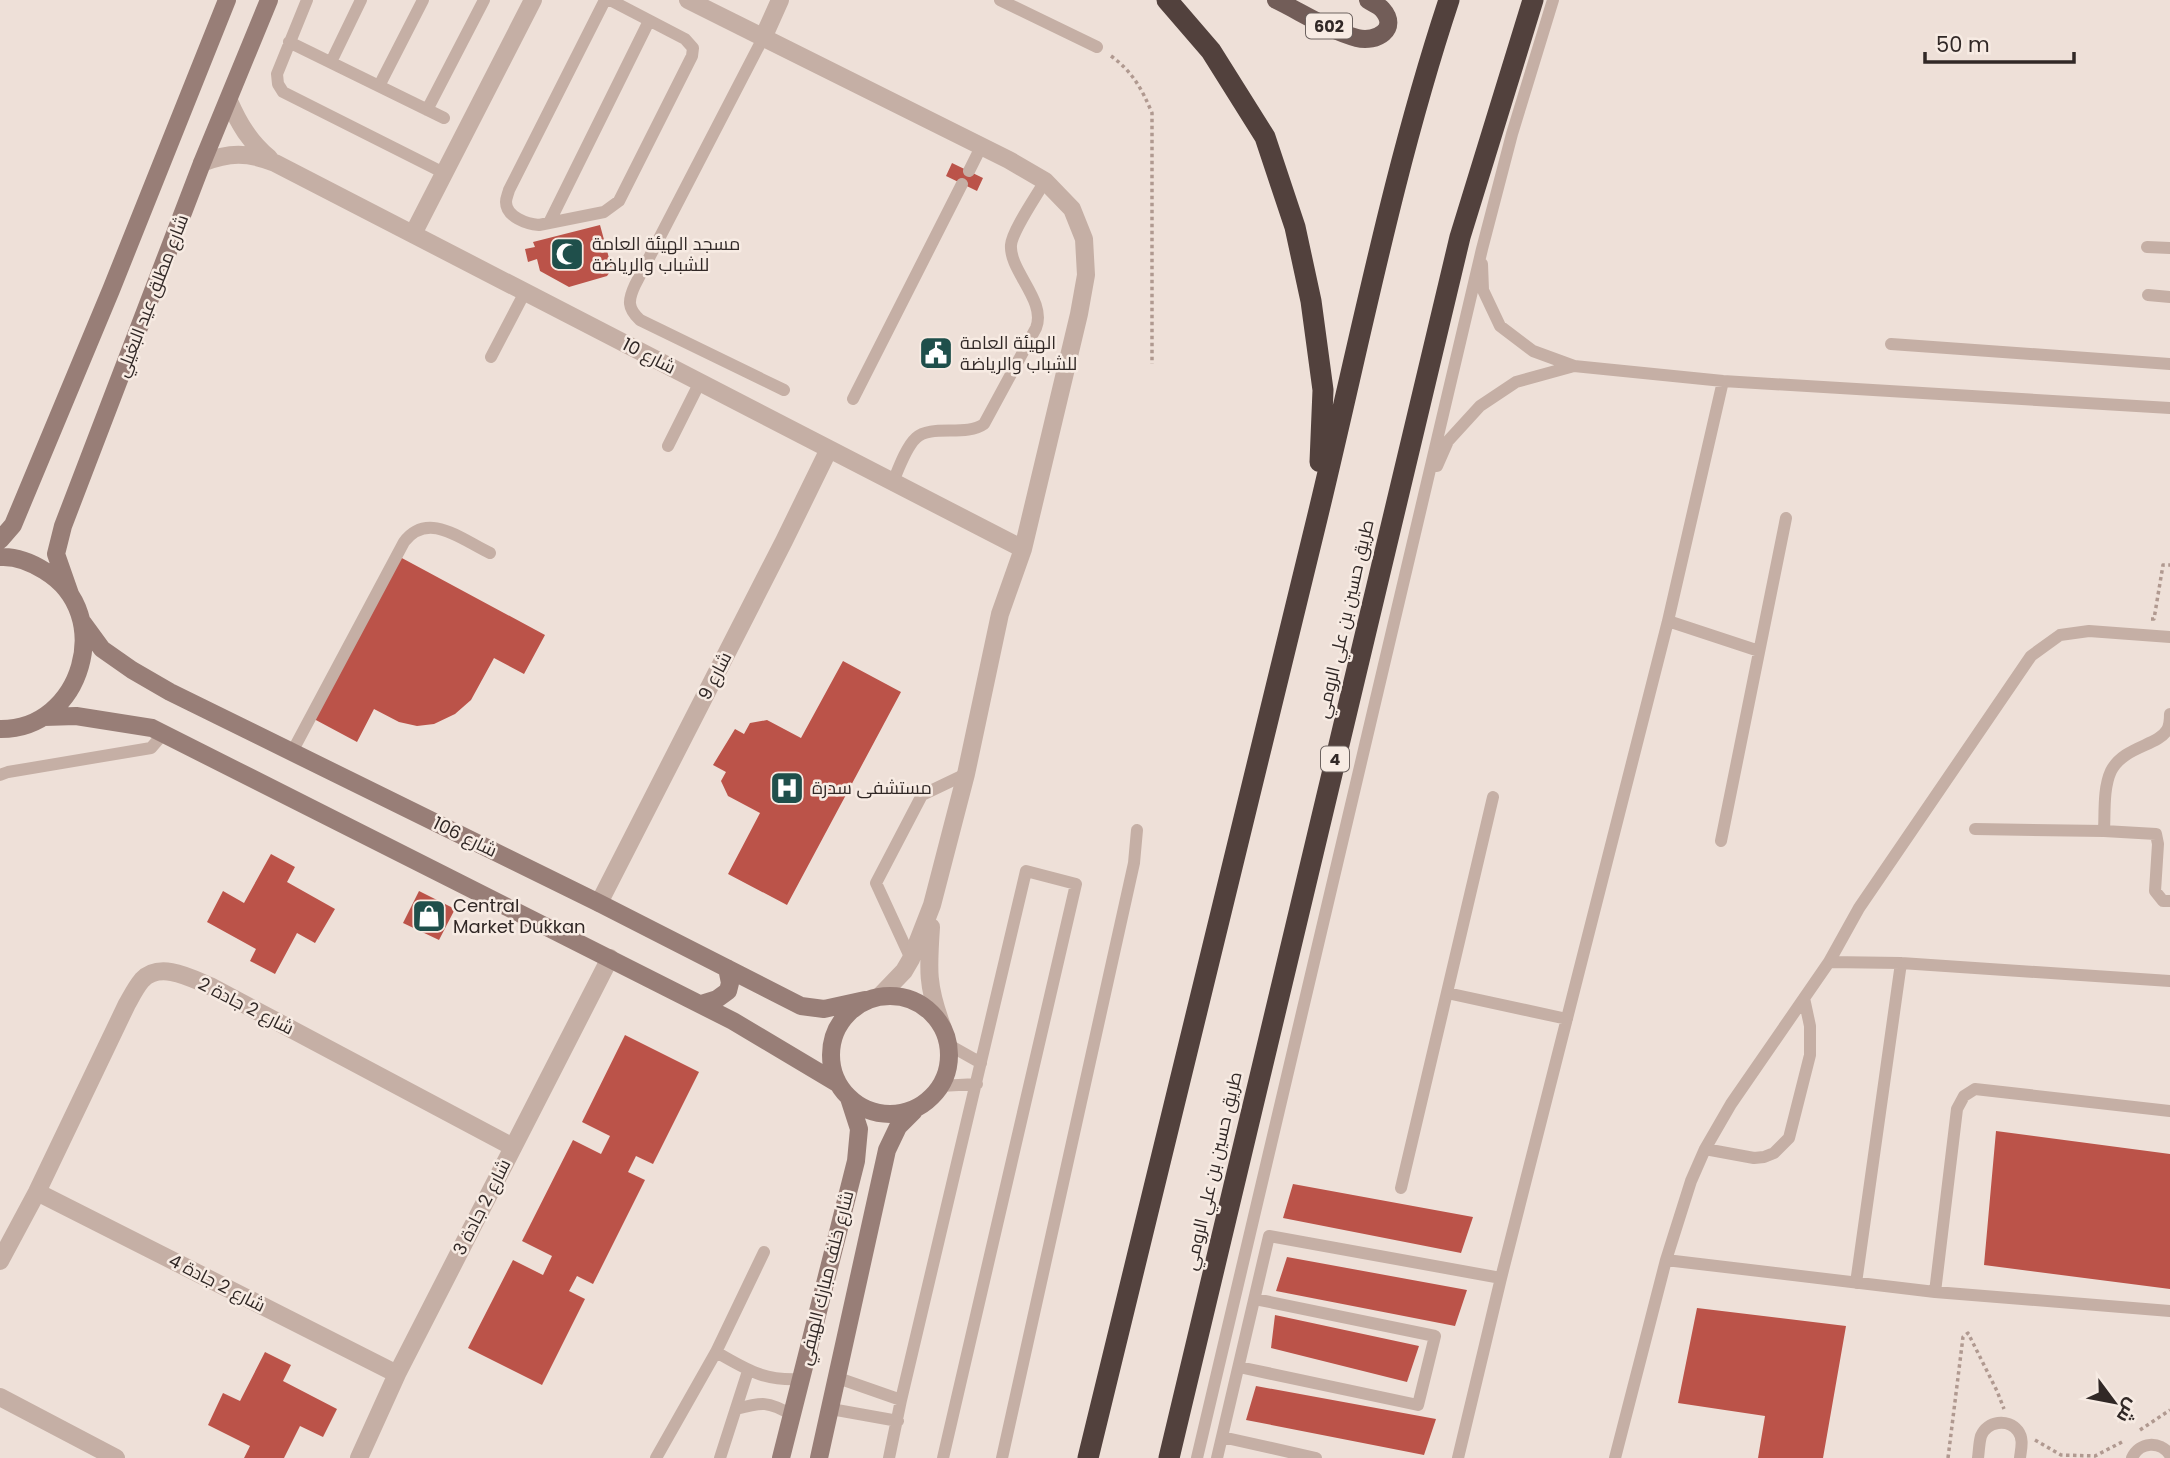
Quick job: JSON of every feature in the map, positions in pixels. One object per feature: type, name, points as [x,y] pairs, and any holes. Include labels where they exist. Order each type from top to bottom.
[{"type":"highway","points":[[1167,0],[1211,51],[1265,137],[1296,227],[1311,301],[1323,390],[1319,510]]},
{"type":"highway","points":[[1088,1458],[1319,510],[1376,262],[1433,46],[1448,0]]},
{"type":"highway","name":"طريق حسين بن علي الرومي","points":[[1168,1458],[1460,237],[1533,0]]},
{"type":"main road","name":"602","points":[[1276,0],[1348,34],[1367,39],[1384,33],[1388,22],[1382,9],[1368,0]]},
{"type":"street","points":[[0,540],[13,525],[227,0]]},
{"type":"street","name":"شارع مطلق عيد البغيلي","points":[[83,623],[56,554],[63,526],[202,163],[269,0]]},
{"type":"street","points":[[413,234],[533,0]]},
{"type":"street","points":[[688,0],[1009,160],[1045,181],[1072,209],[1084,239],[1086,275],[1079,314],[1023,549],[1000,614],[966,774],[932,905],[911,960],[904,971],[872,998],[849,1012],[837,1027],[831,1045],[831,1065],[837,1083]]},
{"type":"street","points":[[763,38],[780,0]]},
{"type":"street","name":"شارع 10","points":[[229,102],[247,136],[275,163]]},
{"type":"street","name":"شارع 10","points":[[202,163],[238,153],[275,163],[1023,549]]},
{"type":"street","name":"شارع 9","points":[[599,903],[785,541],[829,449]]},
{"type":"street","points":[[0,557],[9,556],[33,563],[54,576],[70,594]]},
{"type":"street","points":[[3,731],[44,717],[64,699],[78,676],[85,649],[83,623]]},
{"type":"street","name":"شارع 106","points":[[83,623],[102,649],[170,692],[599,903],[801,1006],[824,1009],[872,998]]},
{"type":"street","points":[[44,717],[76,716],[152,728],[744,1026],[837,1083],[849,1098],[864,1109],[882,1114],[901,1113],[918,1107],[940,1086],[948,1067],[949,1045],[932,998],[928,976],[932,905]]},
{"type":"street","name":"شارع 2 جادة 3","points":[[359,1458],[397,1374],[610,958]]},
{"type":"street","points":[[701,1004],[717,999],[728,991],[730,983],[727,968]]},
{"type":"street","name":"شارع 2 جادة 2","points":[[0,1261],[37,1192],[127,1004],[142,979],[155,973],[174,972],[210,986],[513,1147]]},
{"type":"street","points":[[872,998],[898,996],[916,1001],[931,1012],[943,1026]]},
{"type":"street","name":"شارع خلف مبارك الهيفي","points":[[781,1458],[856,1161],[859,1129],[849,1098]]},
{"type":"street","name":"شارع خلف مبارك الهيفي","points":[[820,1458],[887,1150],[898,1128],[918,1107]]},
{"type":"street","name":"شارع 2 جادة 4","points":[[37,1192],[397,1374]]},
{"type":"street","points":[[0,1397],[116,1458]]},
{"type":"lane","points":[[307,0],[277,74],[278,84],[283,92],[444,173]]},
{"type":"lane","points":[[331,62],[361,0]]},
{"type":"lane","points":[[379,86],[423,0]]},
{"type":"lane","points":[[427,110],[484,0]]},
{"type":"lane","points":[[607,0],[649,21],[685,39],[693,48],[692,56],[619,201],[604,212],[539,225],[530,224],[514,215],[506,203],[509,190],[607,0]]},
{"type":"lane","points":[[1000,0],[1097,47]]},
{"type":"lane","points":[[1197,1458],[1482,248],[1512,134],[1553,0]]},
{"type":"lane","points":[[549,223],[649,21]]},
{"type":"lane","points":[[763,38],[629,296],[629,305],[640,320],[784,390]]},
{"type":"lane","points":[[289,42],[444,118]]},
{"type":"lane","points":[[969,171],[981,147]]},
{"type":"lane","points":[[892,482],[917,437],[926,433],[975,429],[985,424],[1030,340],[1038,322],[1038,311],[1013,256],[1011,245],[1014,234],[1045,181]]},
{"type":"lane","points":[[853,399],[962,184]]},
{"type":"lane","points":[[2147,247],[2170,248]]},
{"type":"lane","points":[[1482,248],[1483,290],[1500,326],[1532,351],[1574,366],[1723,381],[2170,408]]},
{"type":"lane","points":[[491,357],[525,292]]},
{"type":"lane","points":[[2148,295],[2170,297]]},
{"type":"lane","points":[[1891,344],[2170,364]]},
{"type":"lane","points":[[1427,487],[1448,441],[1480,406],[1516,382],[1574,366]]},
{"type":"lane","points":[[1458,1458],[1668,621],[1723,381]]},
{"type":"lane","points":[[668,446],[700,382]]},
{"type":"lane","points":[[1721,841],[1786,518]]},
{"type":"lane","points":[[292,752],[410,534],[418,528],[438,528],[490,553]]},
{"type":"lane","points":[[1668,621],[1759,651]]},
{"type":"lane","points":[[1615,1458],[1666,1260],[1691,1181],[1705,1149],[1731,1104],[1829,962],[1859,908],[2031,656],[2060,635],[2089,631],[2170,637]]},
{"type":"lane","points":[[2104,831],[2106,790],[2111,772],[2123,757],[2162,736],[2169,727],[2170,714]]},
{"type":"lane","points":[[0,775],[152,748],[163,734]]},
{"type":"lane","points":[[911,960],[876,883],[922,795],[966,774]]},
{"type":"lane","points":[[1401,1188],[1493,797]]},
{"type":"lane","points":[[1975,829],[2156,834],[2158,844],[2155,891],[2163,901],[2170,901]]},
{"type":"lane","points":[[1002,1458],[1133,863],[1137,830]]},
{"type":"lane","points":[[889,1458],[1026,871],[1076,884],[943,1458]]},
{"type":"lane","points":[[1829,962],[1901,963],[2170,981]]},
{"type":"lane","points":[[1856,1283],[1901,963]]},
{"type":"lane","points":[[1447,993],[1567,1019]]},
{"type":"lane","points":[[1705,1149],[1754,1158],[1774,1153],[1789,1138],[1810,1055],[1810,1026],[1804,998]]},
{"type":"lane","points":[[949,1045],[981,1063]]},
{"type":"lane","points":[[940,1086],[977,1084]]},
{"type":"lane","points":[[1935,1292],[1957,1109],[1964,1096],[1975,1089],[2170,1111]]},
{"type":"lane","points":[[1217,1458],[1269,1236],[1502,1278]]},
{"type":"lane","points":[[656,1458],[716,1352],[764,1252]]},
{"type":"lane","points":[[1666,1260],[1935,1292],[2170,1311]]},
{"type":"lane","points":[[1238,1367],[1418,1405],[1435,1336],[1255,1299]]},
{"type":"lane","points":[[716,1352],[766,1378],[801,1379]]},
{"type":"lane","points":[[718,1458],[748,1371]]},
{"type":"lane","points":[[838,1378],[901,1400]]},
{"type":"lane","points":[[736,1409],[760,1403],[776,1406],[792,1415]]},
{"type":"lane","points":[[831,1409],[898,1421]]},
{"type":"lane","points":[[1978,1458],[1982,1434],[1989,1426],[1999,1422],[2014,1427],[2022,1440],[2020,1458]]},
{"type":"lane","points":[[1222,1437],[1316,1458]]},
{"type":"lane","points":[[2132,1458],[2134,1453],[2144,1446],[2156,1444],[2170,1455]]},
{"type":"path","points":[[1097,47],[1124,65],[1141,87],[1152,113],[1152,364]]},
{"type":"path","points":[[2129,634],[2132,618],[2154,619],[2163,565],[2170,565]]},
{"type":"path","points":[[1948,1458],[1964,1337],[1968,1333],[2014,1427],[2061,1455],[2095,1456],[2119,1444],[2170,1410]]},
{"type":"building","points":[[952,163],[983,178],[977,191],[946,176]]},
{"type":"building","name":"مسجد الهيئة العامة للشباب والرياضة","points":[[600,225],[612,269],[607,276],[569,287],[540,271],[537,259],[528,262],[525,249],[535,247],[533,242]]},
{"type":"building","points":[[400,557],[545,635],[524,674],[494,658],[471,700],[455,714],[434,724],[417,726],[399,722],[374,709],[357,742],[314,719]]},
{"type":"building","name":"مستشفى سدرة","points":[[843,661],[901,692],[787,905],[728,874],[760,813],[728,796],[721,781],[726,772],[713,765],[735,729],[744,734],[750,723],[767,720],[801,738]]},
{"type":"building","points":[[271,854],[295,867],[287,882],[335,909],[315,943],[297,933],[275,974],[250,961],[256,949],[207,922],[223,891],[244,903]]},
{"type":"building","name":"Central Market Dukkan","points":[[419,891],[455,909],[439,940],[403,923]]},
{"type":"building","points":[[625,1035],[699,1072],[653,1164],[636,1156],[628,1172],[645,1180],[593,1284],[577,1276],[569,1291],[585,1299],[542,1385],[468,1348],[513,1260],[543,1275],[552,1256],[522,1241],[573,1140],[601,1154],[610,1136],[582,1122]]},
{"type":"building","points":[[1996,1131],[2170,1154],[2170,1289],[1984,1265]]},
{"type":"building","points":[[1293,1184],[1473,1217],[1461,1253],[1283,1218]]},
{"type":"building","points":[[1287,1257],[1467,1290],[1455,1326],[1276,1291]]},
{"type":"building","points":[[1697,1308],[1846,1326],[1823,1458],[1758,1458],[1765,1416],[1678,1403]]},
{"type":"building","points":[[1275,1315],[1419,1346],[1407,1382],[1271,1348]]},
{"type":"building","points":[[265,1352],[291,1365],[283,1381],[337,1409],[323,1437],[300,1426],[284,1458],[244,1458],[250,1446],[208,1425],[223,1393],[240,1401]]},
{"type":"building","points":[[1256,1386],[1436,1419],[1424,1455],[1246,1420]]},
{"type":"place","name":"مسجد الهيئة العامة للشباب والرياضة","points":[[567,254]]},
{"type":"place","name":"الهيئة العامة للشباب والرياضة","points":[[936,353]]},
{"type":"place","name":"مستشفى سدرة","points":[[787,788]]},
{"type":"place","name":"Central Market Dukkan","points":[[429,916]]}]
